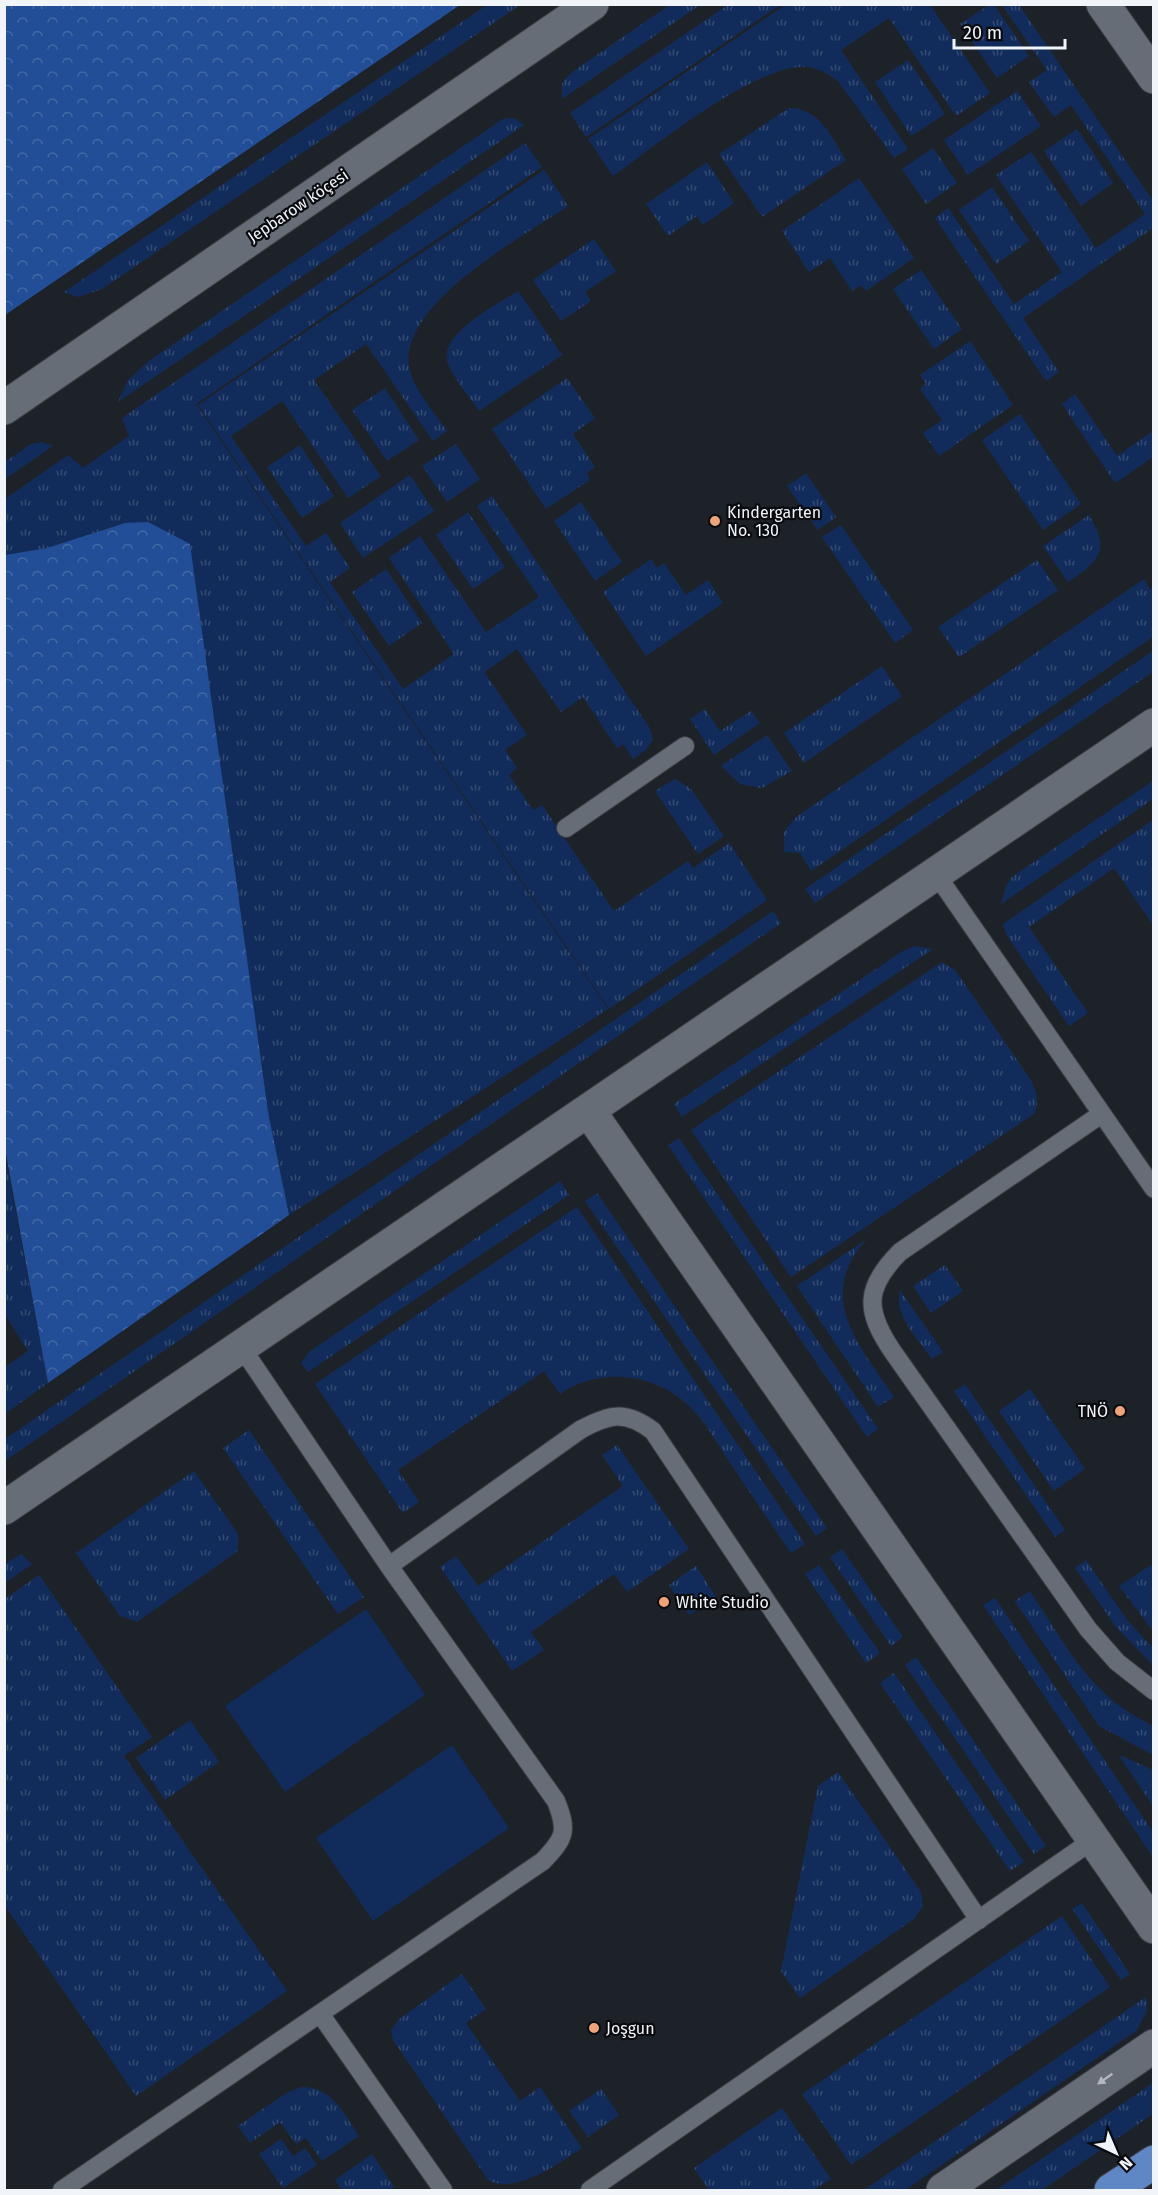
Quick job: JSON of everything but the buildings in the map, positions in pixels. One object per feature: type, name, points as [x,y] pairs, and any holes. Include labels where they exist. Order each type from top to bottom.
[{"type":"main road","points":[[1111,2190],[1154,2162]]},
{"type":"street","name":"Jepbarow köçesi","points":[[4,408],[592,4]]},
{"type":"street","points":[[1103,4],[1154,77]]},
{"type":"street","points":[[4,1508],[1154,725]]},
{"type":"street","points":[[589,1111],[1154,1927]]},
{"type":"street","points":[[943,2190],[1154,2046]]},
{"type":"lane","points":[[566,828],[685,746]]},
{"type":"lane","points":[[936,873],[1154,1190]]},
{"type":"lane","points":[[1100,1114],[900,1252],[882,1270],[873,1293],[872,1314],[893,1352],[1088,1629],[1117,1662],[1154,1691]]},
{"type":"lane","points":[[62,2190],[543,1861],[562,1841],[564,1822],[556,1801],[389,1566],[242,1348]]},
{"type":"lane","points":[[389,1566],[600,1418],[619,1416],[637,1419],[653,1431],[979,1920]]},
{"type":"lane","points":[[590,2190],[1093,1840]]},
{"type":"lane","points":[[321,2015],[443,2190]]},
{"type":"green space","points":[[5,4],[460,4],[460,5],[5,315]]},
{"type":"green space","points":[[671,4],[700,5],[562,99],[562,83],[572,72]]},
{"type":"green space","points":[[729,4],[780,5],[586,137],[570,113]]},
{"type":"green space","points":[[487,5],[520,5],[102,289],[78,297],[64,292]]},
{"type":"green space","points":[[785,5],[930,5],[990,93],[956,116],[889,18],[841,50],[908,149],[894,158],[838,81],[809,67],[788,69],[763,77],[736,91],[680,127],[613,176],[588,139]]},
{"type":"green space","points":[[989,5],[994,5],[1029,56],[997,78],[960,24]]},
{"type":"green space","points":[[1002,5],[1019,5],[1153,201],[1153,228],[1023,318],[1059,372],[1046,381],[935,218],[948,208],[1014,304],[1062,272],[996,175],[1031,152],[1096,248],[1145,214],[1071,105],[1054,117],[1029,82],[1047,70]]},
{"type":"green space","points":[[908,60],[945,114],[911,136],[875,82]]},
{"type":"green space","points":[[1017,91],[1041,126],[968,175],[944,140]]},
{"type":"green space","points":[[789,108],[799,109],[817,118],[846,160],[762,217],[719,154]]},
{"type":"green space","points":[[514,118],[524,125],[118,402],[128,380],[150,360],[503,119]]},
{"type":"green space","points":[[1077,129],[1113,183],[1081,206],[1044,151]]},
{"type":"green space","points":[[525,143],[542,167],[196,404],[608,1009],[289,1215],[268,1112],[125,523],[47,548],[5,555],[5,499],[68,455],[83,468],[129,436],[122,418]]},
{"type":"green space","points":[[933,148],[957,183],[926,204],[902,169]]},
{"type":"green space","points":[[707,162],[734,203],[703,225],[697,216],[668,236],[646,204]]},
{"type":"green space","points":[[544,170],[568,206],[468,274],[443,296],[423,319],[411,343],[409,367],[415,384],[447,431],[433,441],[366,344],[314,380],[381,476],[348,498],[282,401],[231,436],[306,546],[326,533],[350,568],[330,582],[403,689],[454,654],[389,558],[420,536],[486,632],[539,597],[477,506],[492,496],[649,727],[653,739],[647,749],[633,759],[623,744],[617,748],[583,697],[561,712],[517,649],[484,672],[527,735],[505,750],[517,768],[509,775],[533,810],[542,805],[614,911],[688,861],[693,868],[729,843],[767,900],[609,1009],[198,405]]},
{"type":"green space","points":[[859,178],[914,258],[866,291],[861,285],[852,291],[830,258],[809,272],[782,231]]},
{"type":"green space","points":[[992,187],[1029,241],[996,264],[959,210]]},
{"type":"green space","points":[[594,239],[616,271],[585,292],[591,301],[561,321],[533,280]]},
{"type":"green space","points":[[921,270],[962,329],[934,349],[893,289]]},
{"type":"green space","points":[[518,291],[562,355],[479,411],[451,370],[447,353],[451,342],[471,322]]},
{"type":"green space","points":[[970,341],[1013,405],[939,456],[923,433],[942,420],[920,389],[926,384],[920,375]]},
{"type":"green space","points":[[567,378],[595,418],[573,434],[595,467],[587,473],[590,480],[546,509],[492,429]]},
{"type":"green space","points":[[385,388],[419,440],[387,461],[352,410]]},
{"type":"green space","points":[[1075,394],[1117,456],[1153,431],[1153,457],[1115,483],[1062,404]]},
{"type":"green space","points":[[1020,414],[1081,504],[1043,530],[982,440]]},
{"type":"green space","points":[[42,442],[53,446],[5,479],[5,462],[31,444]]},
{"type":"green space","points":[[456,444],[480,479],[447,502],[422,466]]},
{"type":"green space","points":[[300,445],[334,496],[302,518],[267,467]]},
{"type":"green space","points":[[806,473],[836,517],[818,530],[787,486]]},
{"type":"green space","points":[[410,475],[434,511],[363,558],[340,523]]},
{"type":"green space","points":[[581,502],[622,562],[595,581],[554,521]]},
{"type":"green space","points":[[468,512],[505,567],[473,589],[436,535]]},
{"type":"green space","points":[[1089,515],[1099,538],[1098,554],[1087,568],[1068,582],[1043,546]]},
{"type":"green space","points":[[148,522],[190,544],[268,1112],[289,1215],[48,1383],[5,1149],[5,555],[47,548],[125,523]]},
{"type":"green space","points":[[841,525],[913,630],[895,643],[822,537]]},
{"type":"green space","points":[[651,559],[657,568],[664,563],[686,595],[708,580],[723,603],[646,656],[603,592]]},
{"type":"green space","points":[[1037,560],[1058,590],[959,657],[938,627]]},
{"type":"green space","points":[[386,569],[422,623],[389,646],[352,592]]},
{"type":"green space","points":[[1144,579],[1150,589],[1153,587],[1153,637],[811,871],[800,853],[784,852],[784,832],[796,817]]},
{"type":"green space","points":[[1153,651],[1153,672],[815,903],[805,889]]},
{"type":"green space","points":[[882,666],[902,696],[804,763],[784,733]]},
{"type":"green space","points":[[705,709],[720,731],[751,711],[760,723],[714,755],[690,719]]},
{"type":"green space","points":[[767,735],[792,771],[762,788],[740,784],[721,766]]},
{"type":"green space","points":[[675,779],[691,789],[724,836],[698,854],[655,791]]},
{"type":"green space","points":[[1153,781],[1153,799],[1001,904],[1006,886],[1012,877]]},
{"type":"green space","points":[[1153,820],[1153,925],[1114,868],[1029,927],[1088,1013],[1069,1026],[1007,936],[1003,924]]},
{"type":"green space","points":[[773,911],[781,923],[5,1461],[5,1439]]},
{"type":"green space","points":[[915,946],[933,949],[682,1117],[674,1104],[903,951]]},
{"type":"green space","points":[[942,962],[955,970],[1031,1080],[1037,1101],[1034,1114],[791,1277],[691,1130]]},
{"type":"green space","points":[[679,1138],[878,1429],[867,1437],[668,1145]]},
{"type":"green space","points":[[4,1149],[48,1383],[5,1414],[5,1367],[28,1351],[5,1315]]},
{"type":"green space","points":[[560,1181],[569,1195],[308,1372],[301,1363],[309,1352]]},
{"type":"green space","points":[[597,1193],[827,1528],[816,1536],[585,1201]]},
{"type":"green space","points":[[577,1207],[805,1544],[791,1553],[699,1417],[679,1398],[646,1381],[611,1377],[593,1379],[560,1394],[544,1371],[398,1470],[419,1502],[403,1513],[315,1384]]},
{"type":"green space","points":[[867,1239],[852,1260],[844,1280],[843,1300],[856,1339],[894,1397],[878,1407],[797,1286]]},
{"type":"green space","points":[[945,1265],[963,1291],[931,1313],[913,1286]]},
{"type":"green space","points":[[900,1290],[943,1352],[932,1359],[903,1318],[900,1309]]},
{"type":"green space","points":[[965,1384],[1065,1530],[1055,1537],[954,1391]]},
{"type":"green space","points":[[1030,1389],[1085,1469],[1054,1491],[999,1411]]},
{"type":"green space","points":[[249,1430],[364,1597],[338,1614],[223,1448]]},
{"type":"green space","points":[[617,1445],[689,1549],[627,1592],[614,1574],[531,1632],[544,1650],[512,1671],[440,1567],[456,1556],[478,1586],[623,1486],[602,1455]]},
{"type":"green space","points":[[194,1471],[238,1534],[238,1551],[137,1622],[120,1616],[76,1553]]},
{"type":"green space","points":[[842,1549],[903,1637],[891,1646],[830,1557]]},
{"type":"green space","points":[[21,1554],[32,1564],[5,1583],[5,1564]]},
{"type":"green space","points":[[1086,1560],[1127,1620],[1153,1648],[1153,1665],[1116,1627],[1075,1568]]},
{"type":"green space","points":[[819,1565],[880,1653],[866,1663],[805,1574]]},
{"type":"green space","points":[[1151,1565],[1154,1568],[1153,1631],[1119,1586]]},
{"type":"green space","points":[[696,1566],[716,1597],[689,1615],[669,1585]]},
{"type":"green space","points":[[39,1575],[152,1737],[124,1756],[287,1991],[136,2096],[5,1906],[5,1599]]},
{"type":"green space","points":[[1030,1591],[1069,1651],[1096,1685],[1112,1700],[1153,1726],[1153,1755],[1099,1726],[1015,1601]]},
{"type":"green space","points":[[995,1598],[1153,1832],[1153,1857],[983,1605]]},
{"type":"green space","points":[[366,1609],[425,1695],[285,1792],[225,1706]]},
{"type":"green space","points":[[916,1657],[1046,1846],[1034,1854],[905,1665]]},
{"type":"green space","points":[[894,1673],[1024,1862],[1010,1871],[880,1683]]},
{"type":"green space","points":[[190,1720],[219,1762],[165,1800],[136,1758]]},
{"type":"green space","points":[[452,1745],[509,1828],[373,1921],[316,1838]]},
{"type":"green space","points":[[1120,1757],[1153,1770],[1153,1806]]},
{"type":"green space","points":[[838,1772],[921,1892],[923,1906],[914,1919],[800,1998],[781,1971],[818,1786]]},
{"type":"green space","points":[[1082,1903],[1130,1974],[1121,1980],[1072,1909]]},
{"type":"green space","points":[[1062,1916],[1110,1987],[851,2165],[802,2094]]},
{"type":"green space","points":[[462,1974],[486,2009],[466,2023],[520,2101],[540,2087],[582,2148],[549,2169],[523,2181],[499,2184],[488,2180],[393,2040],[391,2030],[398,2020]]},
{"type":"green space","points":[[1146,1997],[1147,2011],[1136,2031],[905,2190],[864,2190]]},
{"type":"green space","points":[[1153,2083],[1153,2114],[1042,2190],[996,2190]]},
{"type":"green space","points":[[302,2087],[321,2091],[329,2096],[342,2110],[359,2136],[322,2161],[306,2138],[296,2144],[280,2122],[250,2143],[238,2126],[288,2092]]},
{"type":"green space","points":[[601,2089],[619,2115],[588,2137],[569,2111]]},
{"type":"green space","points":[[782,2108],[831,2179],[813,2190],[709,2190],[694,2168]]},
{"type":"green space","points":[[281,2139],[293,2156],[305,2148],[317,2165],[283,2188],[259,2154]]},
{"type":"green space","points":[[372,2154],[394,2187],[388,2190],[342,2190],[335,2180]]},
{"type":"place","name":"Kindergarten No. 130","points":[[715,521]]},
{"type":"place","name":"TNÖ","points":[[1120,1411]]},
{"type":"place","name":"White Studio","points":[[664,1602]]},
{"type":"place","name":"Joşgun","points":[[594,2028]]}]
